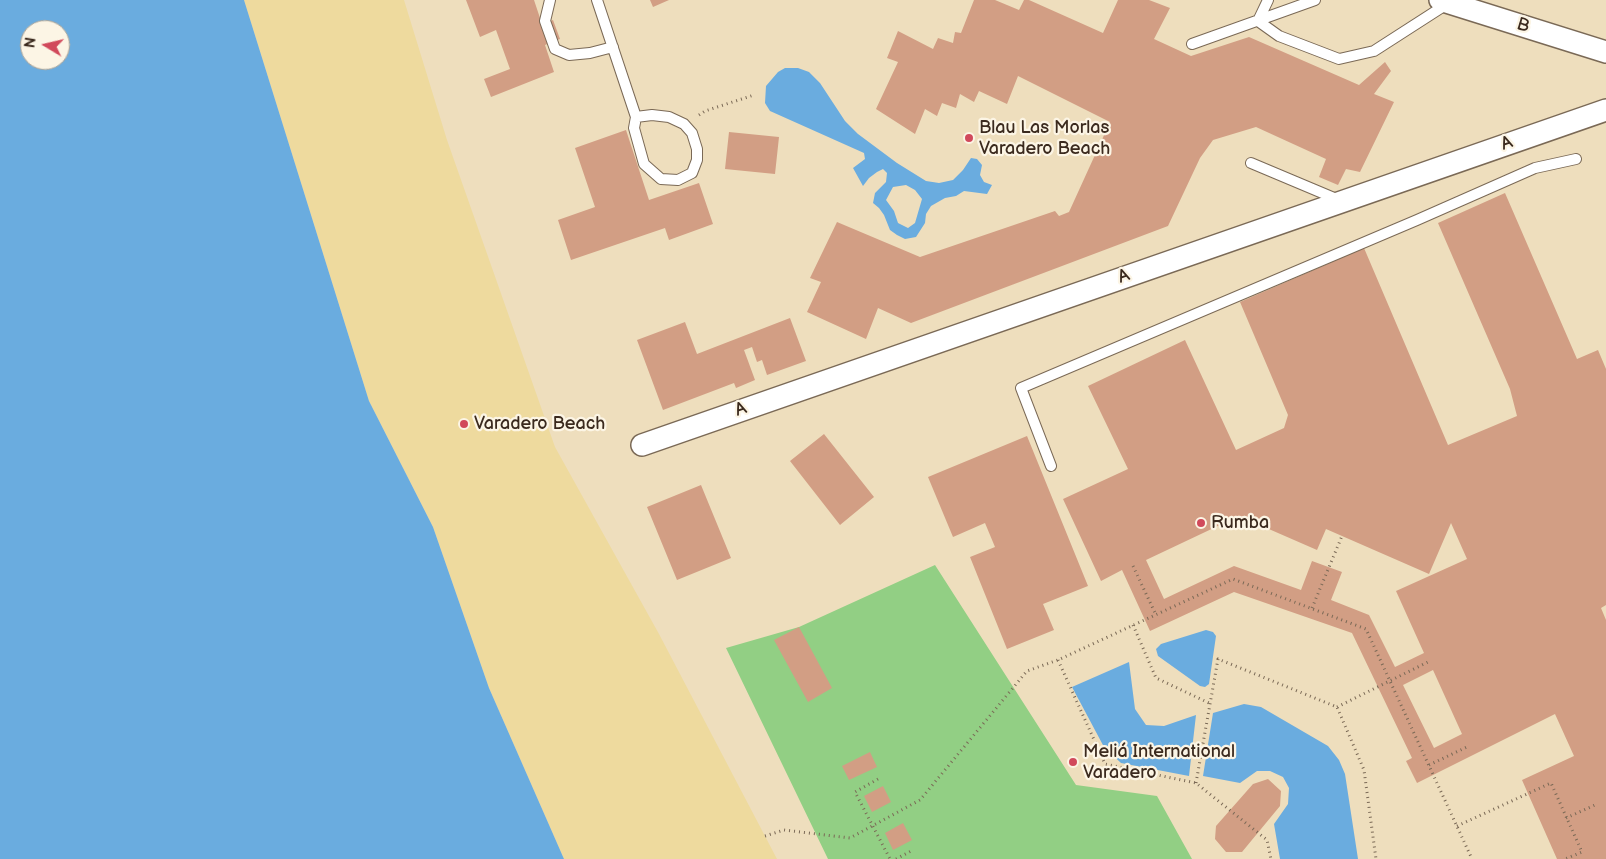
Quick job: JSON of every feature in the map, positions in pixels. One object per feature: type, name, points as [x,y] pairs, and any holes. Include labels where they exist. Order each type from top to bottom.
[{"type":"street","name":"B","points":[[1444,1],[1606,52]]},
{"type":"street","name":"A","points":[[642,445],[1606,110]]},
{"type":"lane","points":[[550,0],[545,21],[555,49],[568,55],[590,53],[613,47]]},
{"type":"lane","points":[[597,0],[636,117],[634,128],[644,164],[661,178],[678,180],[692,173],[697,149],[692,133],[684,124],[669,117],[652,115],[636,117]]},
{"type":"lane","points":[[1258,21],[1268,0]]},
{"type":"lane","points":[[1192,44],[1315,0]]},
{"type":"lane","points":[[1258,21],[1279,36],[1339,59],[1374,51],[1444,1]]},
{"type":"lane","points":[[1051,466],[1020,388],[1408,224],[1535,168],[1576,159]]},
{"type":"lane","points":[[1251,163],[1342,201]]},
{"type":"path","points":[[684,124],[705,111],[754,94]]},
{"type":"path","points":[[1312,608],[1342,536]]},
{"type":"path","points":[[1133,566],[1156,615]]},
{"type":"path","points":[[765,836],[784,830],[850,838],[873,826],[920,800],[1027,671],[1058,660],[1233,578],[1366,629],[1472,859]]},
{"type":"path","points":[[1133,625],[1156,678],[1209,703]]},
{"type":"path","points":[[1196,783],[1218,659],[1337,708],[1364,770],[1376,859]]},
{"type":"path","points":[[1058,660],[1105,764],[1196,783],[1267,840],[1270,859]]},
{"type":"path","points":[[1337,708],[1428,662]]},
{"type":"path","points":[[1429,765],[1468,746]]},
{"type":"path","points":[[878,779],[856,792],[890,859]]},
{"type":"path","points":[[1457,826],[1551,783],[1582,852],[1565,859]]},
{"type":"path","points":[[1566,818],[1595,805]]},
{"type":"path","points":[[896,859],[913,850]]},
{"type":"green space","points":[[935,565],[1076,785],[1157,796],[1192,859],[828,859],[726,648],[799,627]]},
{"type":"sand","name":"Varadero Beach","points":[[244,0],[404,0],[447,140],[555,447],[659,634],[777,859],[564,859],[489,688],[433,527],[369,401]]},
{"type":"water","points":[[0,0],[244,0],[369,401],[433,527],[489,688],[564,859],[0,859]]},
{"type":"water","points":[[785,68],[798,68],[809,72],[820,83],[845,121],[858,134],[897,163],[926,181],[939,183],[953,180],[971,158],[977,159],[982,165],[980,175],[984,182],[992,185],[987,194],[964,191],[956,196],[945,198],[931,206],[926,214],[925,223],[916,237],[905,239],[897,235],[890,230],[884,215],[873,203],[875,193],[886,182],[887,173],[883,169],[869,178],[863,186],[853,168],[865,159],[864,153],[770,111],[765,103],[766,86],[778,72]],"holes":[[[906,185],[915,190],[922,199],[915,223],[908,228],[898,223],[894,211],[886,200],[893,187]]]},
{"type":"water","points":[[1206,630],[1213,632],[1216,636],[1209,684],[1205,687],[1200,686],[1158,656],[1156,649],[1161,644]]},
{"type":"water","points":[[1129,662],[1135,709],[1146,725],[1164,726],[1196,715],[1189,776],[1121,763],[1104,747],[1072,687]]},
{"type":"water","points":[[1244,704],[1261,707],[1328,746],[1339,760],[1345,774],[1358,859],[1280,859],[1274,824],[1288,804],[1289,788],[1283,777],[1270,771],[1257,771],[1240,783],[1203,776],[1213,713]]},
{"type":"building","points":[[466,0],[534,0],[542,24],[553,20],[560,39],[545,45],[554,72],[491,97],[484,79],[510,69],[496,30],[480,37]]},
{"type":"building","points":[[650,0],[669,0],[653,7]]},
{"type":"building","points":[[974,0],[995,0],[1019,10],[1024,0],[1029,0],[1103,33],[1118,0],[1149,0],[1170,8],[1154,39],[1191,56],[1249,37],[1359,85],[1385,62],[1391,71],[1374,94],[1394,102],[1360,172],[1346,169],[1338,185],[1319,177],[1326,159],[1256,127],[1213,140],[1200,158],[1168,226],[911,323],[878,308],[866,339],[807,312],[821,282],[810,278],[837,222],[920,257],[1055,211],[1059,216],[1069,212],[1110,122],[1018,76],[1007,104],[979,91],[974,102],[960,94],[956,108],[942,103],[937,116],[925,109],[915,134],[876,109],[898,62],[887,58],[898,31],[933,49],[938,38],[953,43],[955,32],[961,33]]},
{"type":"building","points":[[626,130],[649,200],[699,183],[713,224],[669,240],[665,228],[571,260],[558,220],[595,207],[575,148]]},
{"type":"building","points":[[729,132],[779,137],[775,174],[725,169]]},
{"type":"building","points":[[1505,193],[1577,359],[1598,350],[1606,369],[1606,605],[1601,608],[1606,620],[1606,859],[1557,859],[1522,780],[1574,756],[1555,714],[1417,783],[1406,761],[1412,758],[1352,633],[1234,592],[1150,631],[1122,570],[1101,581],[1063,499],[1128,469],[1088,386],[1185,340],[1236,450],[1284,428],[1288,415],[1240,302],[1364,248],[1448,445],[1517,416],[1510,389],[1438,223]],"holes":[[[1239,516],[1317,550],[1326,529],[1429,574],[1451,523],[1467,559],[1396,591],[1424,653],[1395,667],[1369,615],[1331,600],[1342,572],[1312,561],[1301,590],[1234,566],[1164,599],[1146,560]],[[1433,670],[1462,734],[1434,748],[1403,685]]]},
{"type":"building","points":[[790,318],[806,361],[767,375],[762,360],[757,362],[752,347],[744,350],[755,380],[736,388],[734,383],[663,410],[637,340],[685,322],[697,354]]},
{"type":"building","points":[[824,434],[874,497],[840,525],[790,461]]},
{"type":"building","points":[[1027,436],[1088,586],[1043,604],[1054,630],[1007,649],[970,557],[995,547],[985,523],[953,537],[928,477]]},
{"type":"building","points":[[701,485],[731,558],[677,580],[647,507]]},
{"type":"building","points":[[799,627],[832,688],[808,702],[774,640]]},
{"type":"building","points":[[870,752],[877,767],[849,780],[842,766]]},
{"type":"building","points":[[1268,779],[1281,791],[1280,806],[1242,852],[1226,852],[1215,839],[1216,826],[1253,784]]},
{"type":"building","points":[[883,786],[891,802],[872,812],[864,796]]},
{"type":"building","points":[[903,823],[912,840],[893,850],[885,833]]},
{"type":"place","name":"Blau Las Morlas Varadero Beach","points":[[969,138]]},
{"type":"place","name":"Varadero Beach","points":[[464,424]]},
{"type":"place","name":"Rumba","points":[[1201,523]]},
{"type":"place","name":"Meliá International Varadero","points":[[1073,762]]}]
